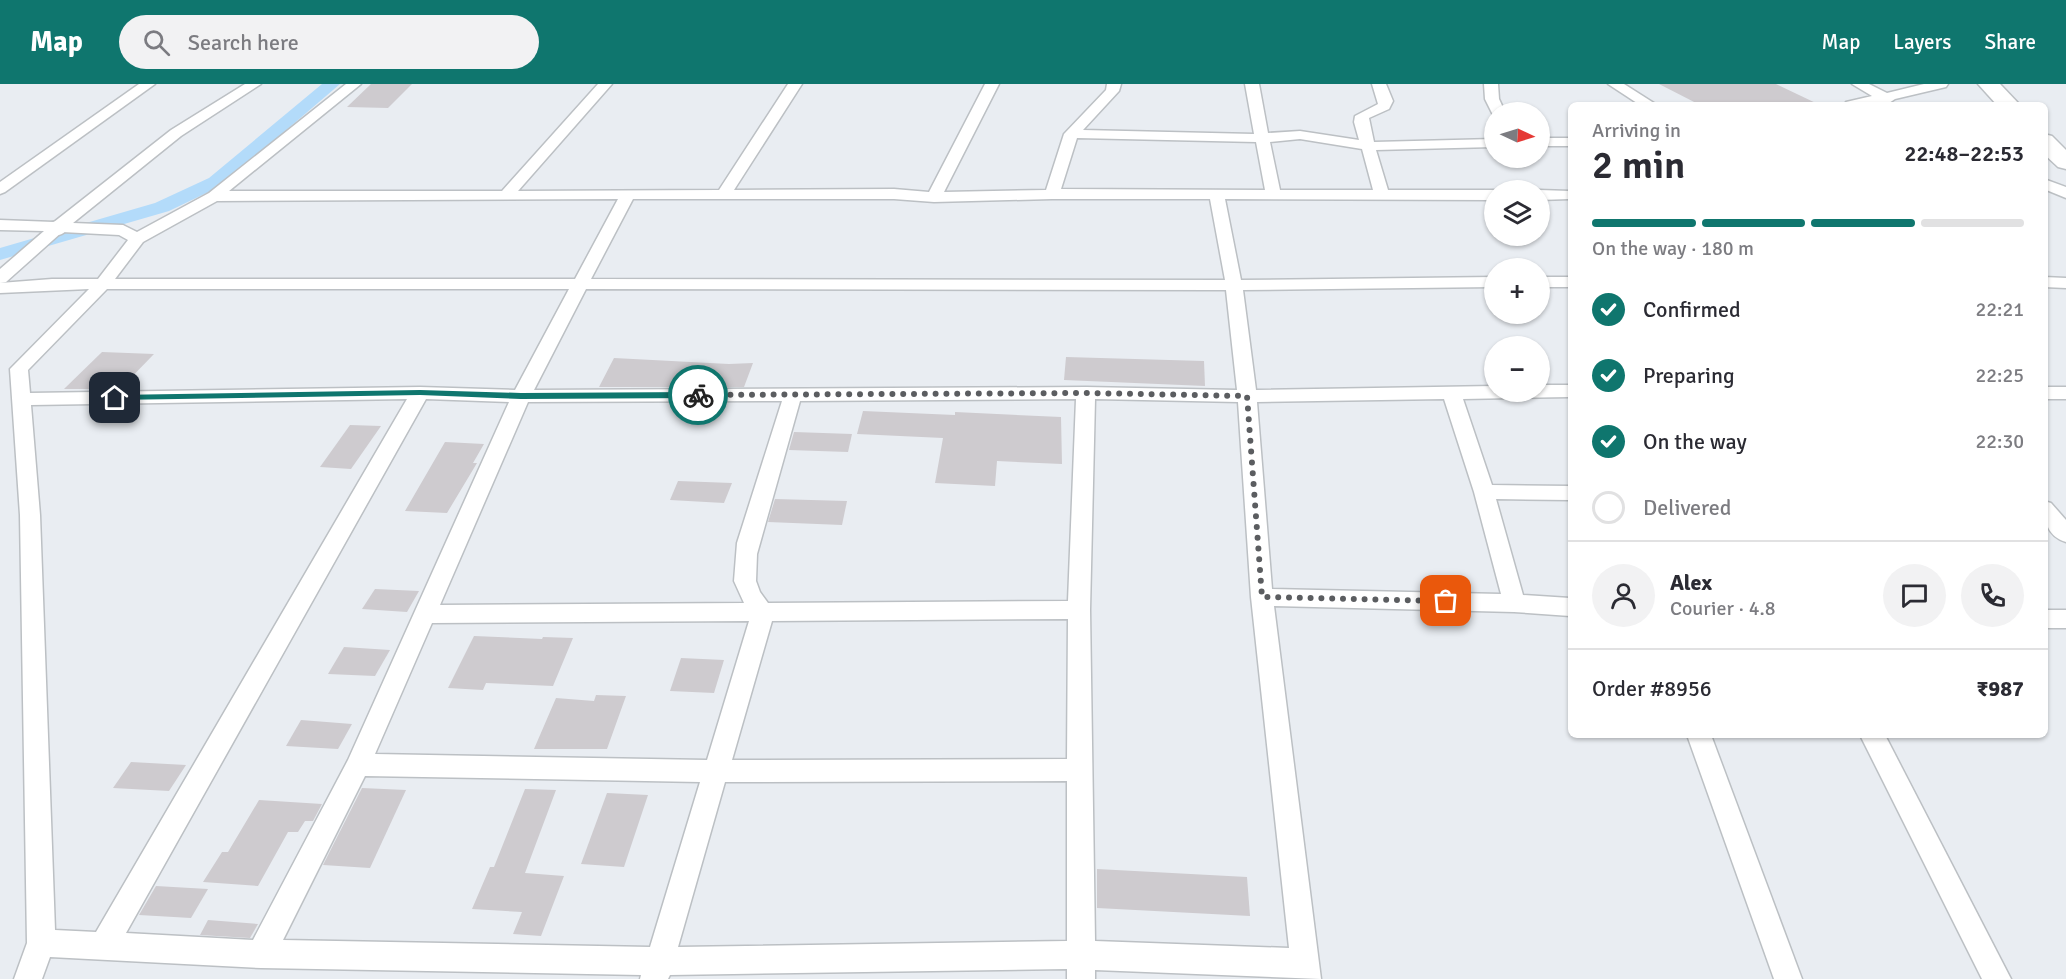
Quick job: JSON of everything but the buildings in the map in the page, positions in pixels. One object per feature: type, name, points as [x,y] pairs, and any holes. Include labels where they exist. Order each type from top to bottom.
[{"type":"main road","points":[[1988,84],[2006,102]]},
{"type":"main road","points":[[2048,145],[2066,162]]},
{"type":"street","points":[[0,189],[148,84]]},
{"type":"street","points":[[0,278],[57,228],[176,133],[254,84]]},
{"type":"street","points":[[0,225],[130,235],[214,196],[354,84]]},
{"type":"street","points":[[505,196],[605,84]]},
{"type":"street","points":[[723,195],[795,84]]},
{"type":"street","points":[[934,197],[992,84]]},
{"type":"street","points":[[1052,194],[1071,134],[1112,91],[1114,84]]},
{"type":"street","points":[[1252,84],[1273,195]]},
{"type":"street","points":[[1379,84],[1386,101],[1384,106],[1362,116],[1361,122],[1370,146],[1382,195]]},
{"type":"street","points":[[1491,84],[1493,102]]},
{"type":"street","points":[[1859,84],[1894,102]]},
{"type":"street","points":[[1866,102],[1941,84]]},
{"type":"street","points":[[1620,85],[1646,102]]},
{"type":"street","points":[[1071,134],[1263,138],[1300,135],[1370,146],[1484,143]]},
{"type":"street","points":[[1550,141],[1568,142]]},
{"type":"street","points":[[2048,185],[2066,193]]},
{"type":"street","points":[[261,954],[358,765],[427,614],[521,396],[628,195]]},
{"type":"street","points":[[41,943],[656,970],[1082,967],[1306,971],[1262,597],[1247,396],[1234,285],[1217,195]]},
{"type":"street","points":[[214,196],[1484,195]]},
{"type":"street","points":[[1550,195],[1568,195]]},
{"type":"street","points":[[28,979],[41,943],[30,515],[19,369],[104,284],[130,235]]},
{"type":"street","points":[[0,288],[52,284],[1234,285],[1484,282]]},
{"type":"street","points":[[1550,282],[1568,282]]},
{"type":"street","points":[[2048,282],[2066,283]]},
{"type":"street","points":[[1550,391],[1568,391]]},
{"type":"street","points":[[1451,392],[1484,492],[1514,603]]},
{"type":"street","points":[[21,399],[420,393],[521,396],[1086,393],[1247,396],[1484,392]]},
{"type":"street","points":[[104,947],[420,393]]},
{"type":"street","points":[[1082,967],[1079,610],[1086,393]]},
{"type":"street","points":[[763,613],[749,598],[744,584],[744,564],[748,543],[793,394]]},
{"type":"street","points":[[1484,492],[1568,493]]},
{"type":"street","points":[[2048,513],[2066,534]]},
{"type":"street","points":[[1262,597],[1514,603],[1568,607]]},
{"type":"street","points":[[427,614],[1079,610]]},
{"type":"street","points":[[656,970],[763,613]]},
{"type":"street","points":[[2048,619],[2066,619]]},
{"type":"street","points":[[1700,738],[1788,979]]},
{"type":"street","points":[[1874,738],[1997,979]]},
{"type":"street","points":[[358,765],[716,771],[1079,770]]},
{"type":"waterway","points":[[0,254],[162,207],[215,182],[332,84]]},
{"type":"way so far","points":[[698,395],[1086,393],[1247,396],[1262,597],[1446,601]]},
{"type":"route","points":[[115,398],[420,393],[521,396],[698,395]]}]
